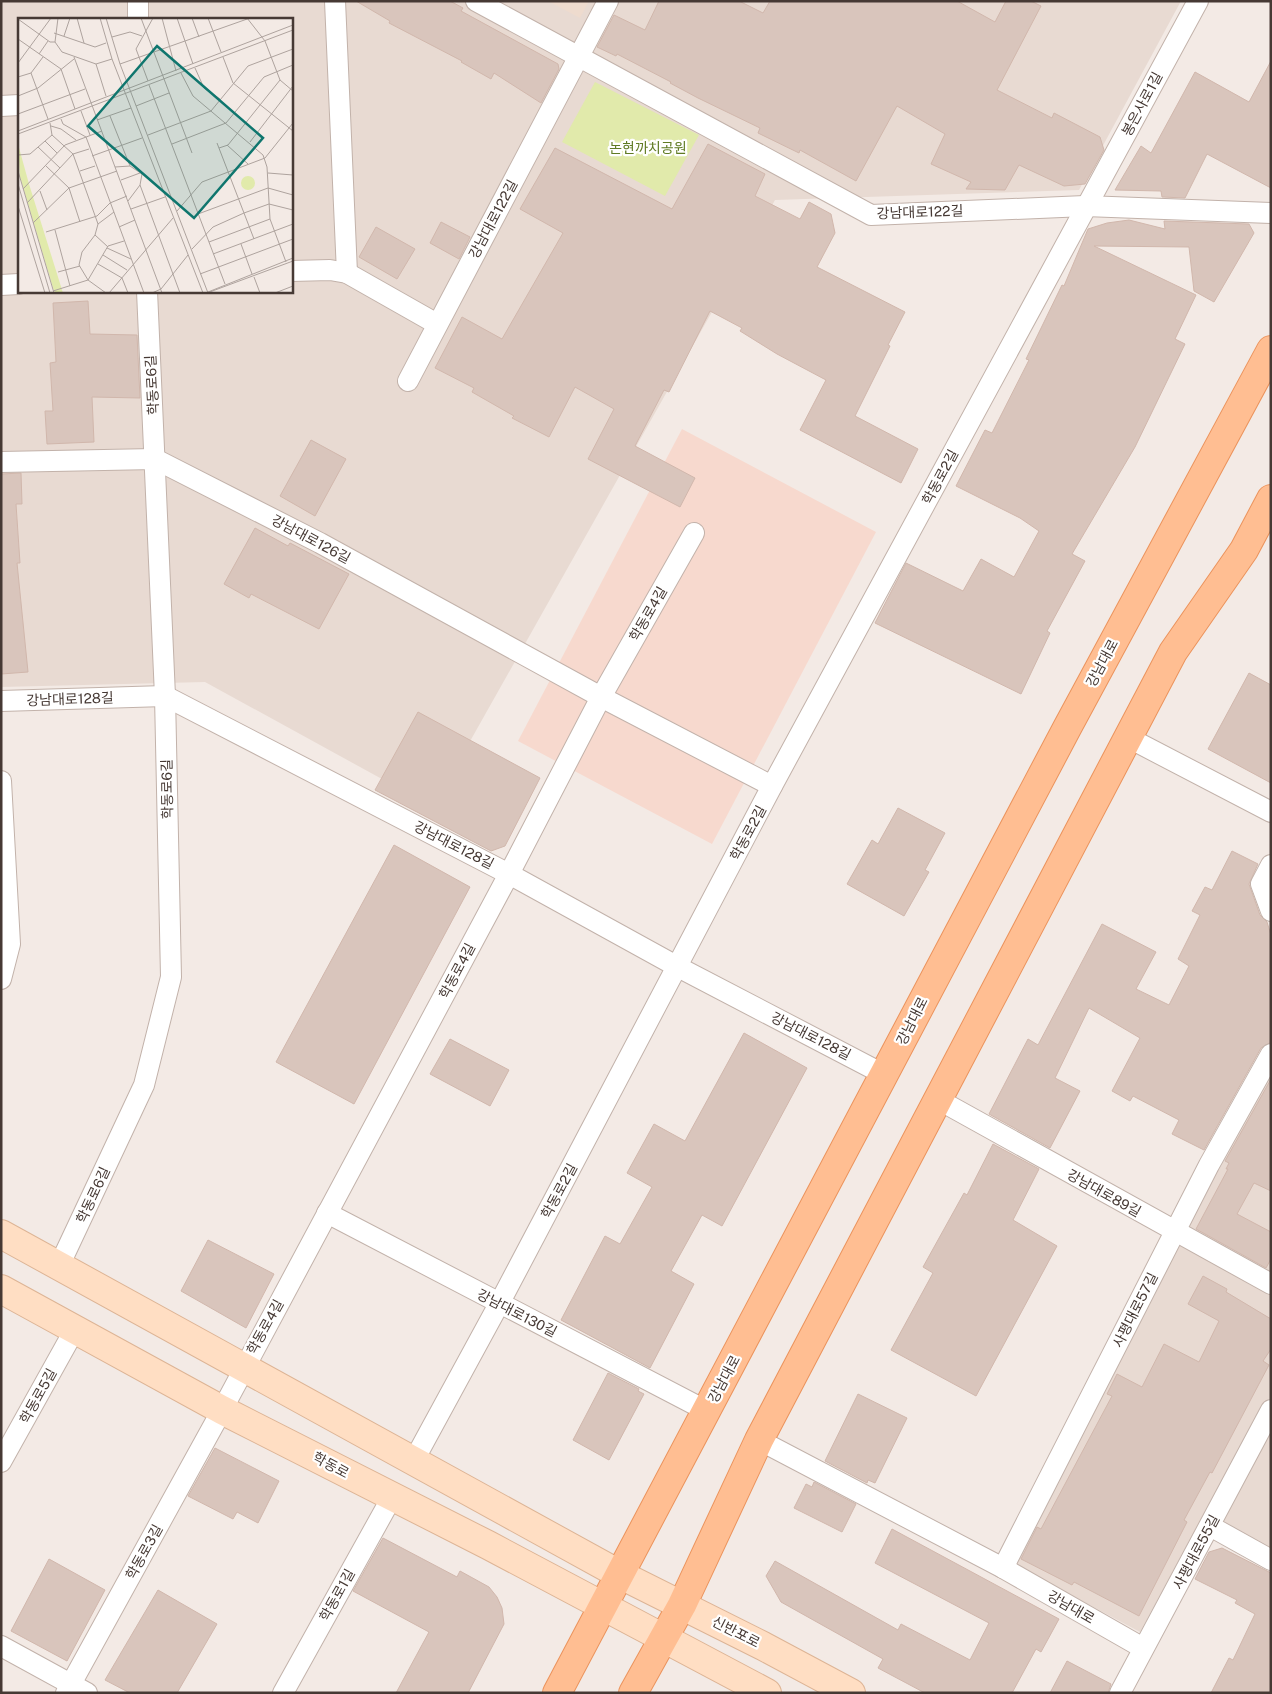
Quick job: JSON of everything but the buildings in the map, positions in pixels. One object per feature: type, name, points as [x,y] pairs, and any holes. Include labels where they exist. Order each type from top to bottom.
[{"type":"main road","name":"강남대로","points":[[557,1693],[885,1075],[1066,728],[1271,350]]},
{"type":"main road","points":[[633,1693],[682,1605],[759,1440],[1173,652],[1244,550],[1271,499]]},
{"type":"main road","points":[[1,1234],[619,1574]]},
{"type":"main road","name":"학동로","points":[[1,1289],[222,1410],[604,1606],[662,1638]]},
{"type":"main road","name":"신반포로","points":[[619,1574],[851,1693]]},
{"type":"main road","points":[[662,1638],[767,1693]]},
{"type":"street","points":[[138,1],[138,18]]},
{"type":"street","points":[[335,1],[347,273]]},
{"type":"street","name":"강남대로122길","points":[[476,1],[871,214],[1085,206],[1271,214]]},
{"type":"street","name":"강남대로122길","points":[[408,381],[608,1]]},
{"type":"street","name":"봉은사로1길","points":[[1085,206],[1198,1]]},
{"type":"street","points":[[1,106],[18,105]]},
{"type":"street","name":"학동로2길","points":[[413,1462],[499,1304],[772,786],[1085,206]]},
{"type":"street","points":[[292,271],[330,270],[347,273],[437,324]]},
{"type":"street","points":[[1,285],[18,284]]},
{"type":"street","name":"학동로6길","points":[[59,1266],[144,1085],[171,977],[165,696],[147,292]]},
{"type":"street","name":"강남대로126길","points":[[1,462],[155,459],[320,543],[601,698],[772,786]]},
{"type":"street","name":"학동로4길","points":[[222,1410],[243,1367],[328,1213],[601,698],[694,533]]},
{"type":"street","name":"강남대로128길","points":[[1,701],[165,696],[509,874],[885,1075]]},
{"type":"street","points":[[1129,738],[1271,812]]},
{"type":"street","points":[[1,781],[10,944],[1,979]]},
{"type":"street","points":[[1271,865],[1261,884],[1271,911]]},
{"type":"street","name":"사평대로57길","points":[[1003,1568],[1175,1232],[1271,1054]]},
{"type":"street","name":"강남대로89길","points":[[938,1100],[1271,1284]]},
{"type":"street","name":"강남대로130길","points":[[328,1213],[707,1411]]},
{"type":"street","name":"학동로5길","points":[[1,1462],[75,1329]]},
{"type":"street","name":"학동로3길","points":[[75,1690],[222,1410]]},
{"type":"street","name":"사평대로55길","points":[[1120,1693],[1271,1410]]},
{"type":"street","name":"강남대로","points":[[759,1440],[1003,1568],[1144,1648]]},
{"type":"street","name":"학동로1길","points":[[283,1693],[392,1497]]},
{"type":"street","points":[[1210,1526],[1271,1560]]},
{"type":"street","points":[[1,1646],[75,1690]]},
{"type":"shaded area","points":[[1,1],[1181,1],[1079,190],[775,200],[433,807],[205,682],[1,687]]},
{"type":"shaded area","points":[[548,1],[589,1],[580,18]]},
{"type":"shaded area","points":[[682,429],[876,532],[712,844],[518,741]]},
{"type":"shaded area","points":[[1271,1049],[1271,1561],[1200,1521],[1140,1632],[1015,1565]]},
{"type":"green space","name":"논현까치공원","points":[[595,82],[699,135],[665,196],[562,142]]}]
